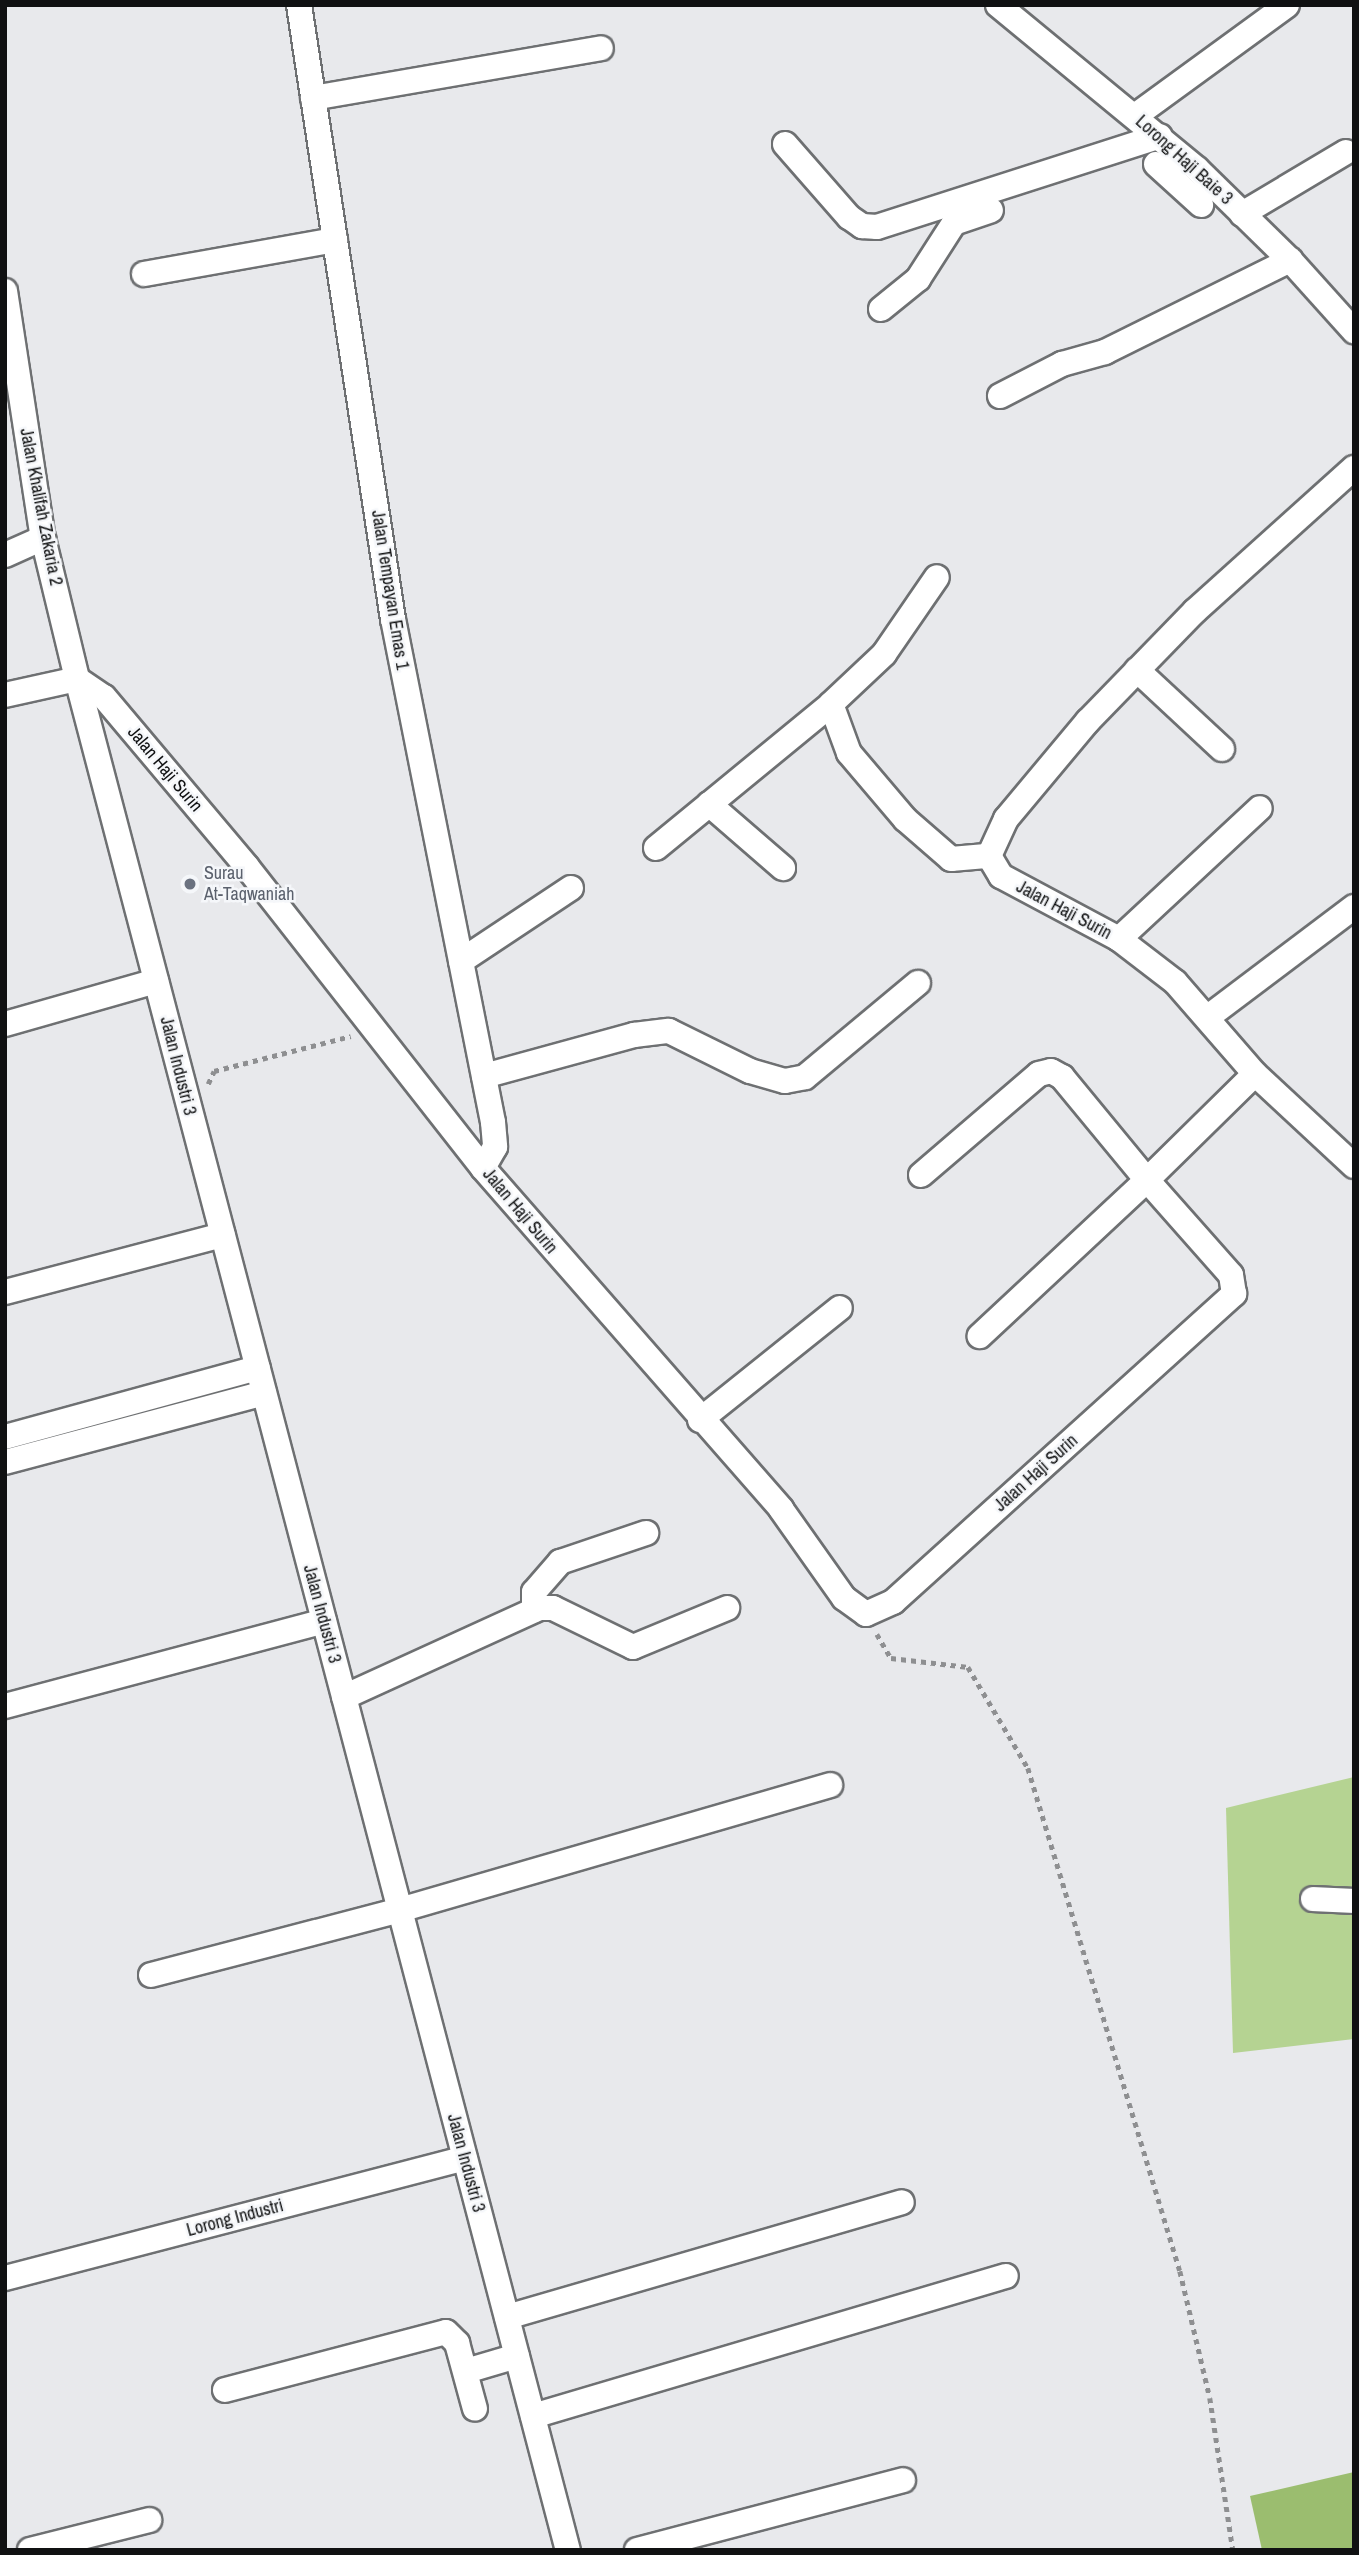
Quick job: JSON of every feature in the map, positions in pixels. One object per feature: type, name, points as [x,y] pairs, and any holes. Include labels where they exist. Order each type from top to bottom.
[{"type":"street","name":"Jalan Tempayan Emas 1","points":[[299,5],[393,619],[496,1141],[483,1167]]},
{"type":"street","name":"Lorong Haji Baie 3","points":[[998,5],[1160,136],[1187,176],[1242,214],[1290,260],[1354,331]]},
{"type":"street","points":[[1135,116],[1287,5]]},
{"type":"street","points":[[313,98],[601,48]]},
{"type":"street","points":[[785,144],[862,226],[894,224],[1160,136]]},
{"type":"street","points":[[1242,214],[1346,152]]},
{"type":"street","points":[[881,309],[918,279],[954,223],[1070,183],[1083,161]]},
{"type":"street","points":[[1156,164],[1187,176],[1201,205]]},
{"type":"street","points":[[144,274],[335,240]]},
{"type":"street","points":[[1000,396],[1062,364],[1105,352],[1290,260]]},
{"type":"street","name":"Jalan Khalifah Zakaria 2","points":[[5,294],[43,538],[78,679]]},
{"type":"street","points":[[831,704],[849,753],[905,819],[951,859],[989,856],[1006,819],[1137,670],[1195,611],[1354,468]]},
{"type":"street","points":[[5,555],[43,538]]},
{"type":"street","points":[[656,848],[831,704],[884,654],[937,577]]},
{"type":"street","points":[[1137,670],[1222,749]]},
{"type":"street","points":[[5,695],[78,679]]},
{"type":"street","name":"Jalan Industri 3","points":[[78,679],[568,2550]]},
{"type":"street","name":"Jalan Haji Surin","points":[[78,679],[104,697],[247,867],[483,1167],[700,1420],[781,1509],[848,1604],[866,1614],[893,1602],[1234,1294],[1231,1275],[1147,1180]]},
{"type":"street","points":[[709,804],[783,868]]},
{"type":"street","points":[[1119,939],[1260,808]]},
{"type":"street","name":"Jalan Haji Surin","points":[[989,856],[1001,876],[1119,939],[1175,982],[1255,1074],[1354,1166]]},
{"type":"street","points":[[461,961],[571,888]]},
{"type":"street","points":[[1208,1017],[1354,906]]},
{"type":"street","points":[[5,1024],[156,981]]},
{"type":"street","points":[[484,1076],[634,1035],[669,1031],[750,1071],[785,1081],[805,1077],[918,983]]},
{"type":"street","points":[[920,1175],[1039,1074],[1051,1071],[1062,1077],[1147,1180]]},
{"type":"street","points":[[980,1336],[1147,1180],[1255,1074]]},
{"type":"street","points":[[5,1292],[223,1235]]},
{"type":"street","points":[[700,1420],[840,1308]]},
{"type":"street","points":[[5,1437],[258,1368]]},
{"type":"street","points":[[5,1462],[264,1393]]},
{"type":"street","points":[[534,1610],[534,1592],[560,1562],[646,1533]]},
{"type":"street","points":[[344,1697],[534,1610],[554,1608],[633,1647],[727,1608]]},
{"type":"street","points":[[5,1706],[324,1621]]},
{"type":"street","points":[[151,1975],[400,1910],[830,1785]]},
{"type":"street","points":[[1312,1899],[1354,1901]]},
{"type":"street","name":"Lorong Industri","points":[[5,2277],[465,2158]]},
{"type":"street","points":[[507,2317],[902,2202]]},
{"type":"street","points":[[533,2416],[1006,2276]]},
{"type":"street","points":[[225,2390],[438,2332],[453,2336],[466,2371],[475,2409]]},
{"type":"street","points":[[466,2371],[517,2356]]},
{"type":"street","points":[[636,2550],[903,2480]]},
{"type":"street","points":[[30,2550],[149,2520]]},
{"type":"path","points":[[192,1120],[214,1071],[375,1030]]},
{"type":"path","points":[[866,1614],[891,1658],[968,1667],[1028,1768],[1180,2271],[1210,2398],[1233,2550]]},
{"type":"green space","points":[[1354,1777],[1354,2039],[1233,2053],[1226,1808]]},
{"type":"green space","points":[[1354,2472],[1354,2550],[1262,2550],[1250,2496]]},
{"type":"place","name":"Surau At-Taqwaniah","points":[[190,884]]}]
